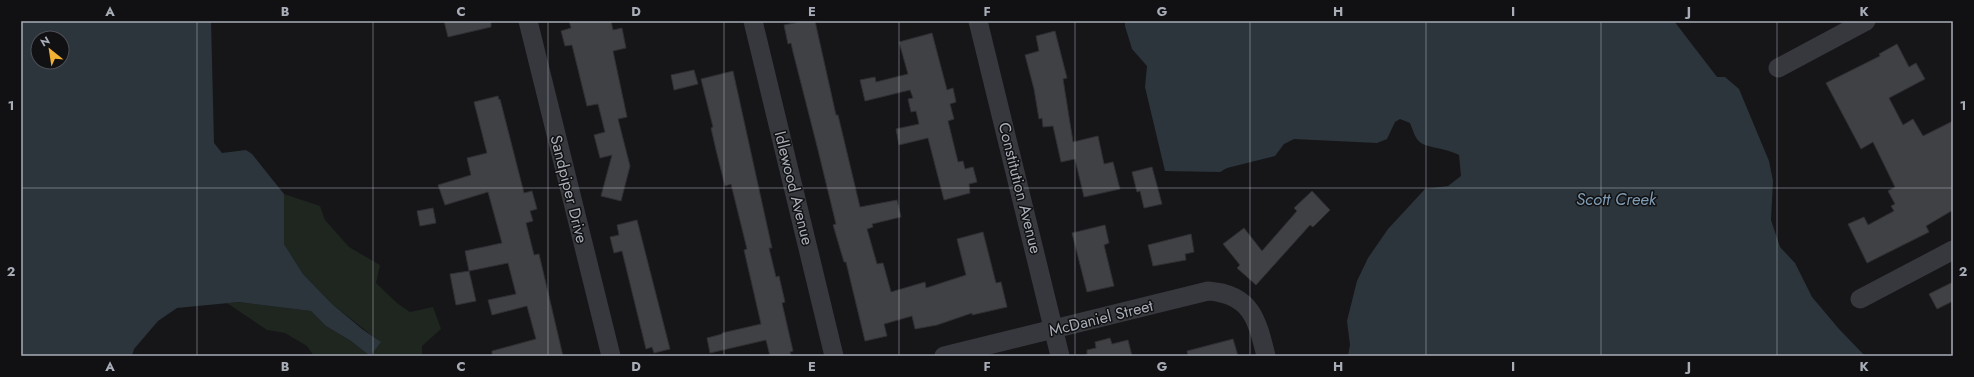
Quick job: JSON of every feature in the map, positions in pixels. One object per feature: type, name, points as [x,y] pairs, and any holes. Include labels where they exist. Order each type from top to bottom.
[{"type":"street","name":"Sandpiper Drive","points":[[528,21],[611,356]]},
{"type":"street","name":"Idlewood Avenue","points":[[753,21],[834,356]]},
{"type":"street","name":"Constitution Avenue","points":[[978,21],[1060,356]]},
{"type":"street","points":[[1778,68],[1866,21]]},
{"type":"street","points":[[1860,298],[1953,250]]},
{"type":"street","name":"McDaniel Street","points":[[944,356],[1208,291],[1222,292],[1236,298],[1252,313],[1259,326],[1266,356]]},
{"type":"shaded area","points":[[284,194],[320,206],[325,220],[349,247],[380,265],[376,283],[397,303],[410,312],[433,307],[441,329],[422,346],[422,356],[314,356],[307,346],[285,333],[267,330],[227,303],[239,302],[311,311],[326,326],[351,341],[369,355],[380,342],[332,304],[303,274],[284,244]]},
{"type":"water","points":[[21,21],[211,21],[214,143],[222,153],[246,150],[252,154],[284,194],[284,244],[303,274],[332,304],[362,329],[381,342],[370,356],[351,341],[326,326],[311,311],[239,302],[177,308],[158,321],[134,349],[132,356],[21,356]]},
{"type":"water","name":"Scott Creek","points":[[1125,21],[1674,21],[1717,77],[1725,77],[1739,89],[1769,161],[1773,181],[1771,220],[1780,247],[1795,263],[1812,297],[1839,329],[1865,356],[1348,356],[1350,345],[1347,321],[1357,281],[1368,258],[1388,229],[1425,189],[1448,186],[1461,176],[1459,155],[1421,143],[1416,137],[1410,123],[1400,119],[1395,122],[1387,139],[1377,143],[1294,139],[1284,144],[1275,156],[1227,168],[1220,172],[1165,171],[1145,87],[1147,66],[1132,49],[1125,26]]},
{"type":"building","points":[[444,21],[491,21],[491,27],[448,37]]},
{"type":"building","points":[[569,21],[611,21],[613,30],[622,28],[626,48],[613,51],[627,117],[618,119],[630,166],[621,201],[601,196],[612,155],[600,158],[594,135],[605,132],[598,104],[587,106],[572,45],[565,46],[561,31],[571,28]]},
{"type":"building","points":[[805,21],[815,21],[836,115],[838,115],[860,207],[897,200],[901,217],[872,224],[873,227],[867,229],[877,264],[883,263],[891,292],[925,282],[926,288],[966,275],[957,239],[983,232],[996,283],[1001,282],[1007,307],[972,315],[972,313],[937,325],[915,329],[912,316],[884,324],[887,336],[865,341],[846,262],[844,262],[833,225],[836,224],[791,43],[788,44],[784,25]]},
{"type":"building","points":[[1055,31],[1067,78],[1063,79],[1073,142],[1098,136],[1104,164],[1113,162],[1120,189],[1084,197],[1075,159],[1061,162],[1053,126],[1043,127],[1042,118],[1039,119],[1034,89],[1025,55],[1039,51],[1036,36]]},
{"type":"building","points":[[932,33],[947,90],[953,88],[956,102],[950,104],[954,119],[948,121],[958,162],[963,161],[965,169],[973,167],[977,182],[969,184],[970,193],[944,200],[928,138],[899,145],[896,129],[919,124],[916,111],[911,112],[908,99],[913,98],[910,90],[865,101],[860,80],[875,77],[876,82],[908,74],[899,42]]},
{"type":"building","points":[[1897,44],[1909,67],[1916,63],[1925,79],[1889,98],[1903,125],[1913,119],[1923,136],[1953,121],[1953,210],[1926,226],[1929,232],[1867,263],[1848,224],[1864,217],[1868,225],[1894,211],[1891,206],[1895,204],[1888,191],[1895,187],[1873,142],[1861,149],[1826,83],[1880,56],[1879,54]]},
{"type":"building","points":[[694,70],[698,84],[674,90],[671,75]]},
{"type":"building","points":[[733,71],[772,248],[769,248],[776,277],[779,276],[785,302],[782,303],[793,351],[790,352],[791,356],[770,356],[766,340],[710,353],[707,338],[761,324],[744,250],[747,249],[731,184],[725,186],[711,128],[713,127],[701,79]]},
{"type":"building","points":[[498,96],[524,193],[532,191],[537,209],[530,211],[533,221],[526,223],[534,255],[539,254],[563,356],[492,356],[492,351],[536,339],[527,306],[492,315],[488,300],[516,294],[508,263],[469,271],[465,251],[502,243],[488,192],[445,205],[438,185],[471,175],[467,158],[487,153],[474,102]]},
{"type":"building","points":[[1152,167],[1162,204],[1144,208],[1140,191],[1137,192],[1132,172]]},
{"type":"building","points":[[1312,191],[1330,210],[1313,227],[1310,225],[1256,285],[1237,268],[1240,265],[1223,244],[1244,228],[1262,251],[1297,211],[1294,208]]},
{"type":"building","points":[[433,208],[436,223],[420,226],[417,211]]},
{"type":"building","points":[[637,220],[670,349],[654,353],[652,347],[646,349],[622,251],[614,253],[610,237],[619,235],[617,225]]},
{"type":"building","points":[[1105,225],[1109,243],[1104,245],[1114,286],[1087,292],[1072,233]]},
{"type":"building","points":[[1191,234],[1194,252],[1185,254],[1186,260],[1153,266],[1148,245]]},
{"type":"building","points":[[469,271],[476,301],[456,305],[450,274]]},
{"type":"building","points":[[1953,282],[1953,301],[1937,309],[1929,294]]},
{"type":"building","points":[[1110,338],[1112,344],[1128,340],[1132,356],[1087,356],[1087,350],[1096,348],[1095,342]]},
{"type":"building","points":[[1233,339],[1238,356],[1188,356],[1187,351]]}]
